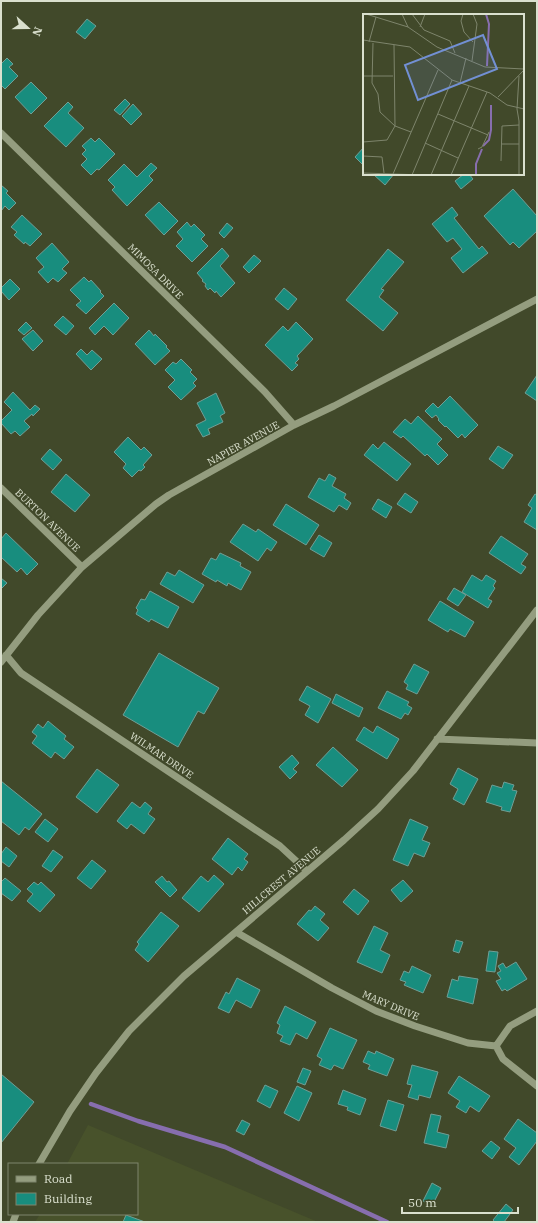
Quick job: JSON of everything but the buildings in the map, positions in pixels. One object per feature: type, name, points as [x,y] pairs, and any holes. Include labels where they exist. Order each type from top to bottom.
[{"type":"street","name":"MIMOSA DRIVE","points":[[1,133],[265,392],[294,425]]},
{"type":"street","name":"NAPIER AVENUE","points":[[1,662],[38,615],[82,567],[156,504],[169,495],[294,425],[334,406],[537,299]]},
{"type":"street","name":"BURTON AVENUE","points":[[1,488],[82,567]]},
{"type":"street","name":"HILLCREST AVENUE","points":[[41,1163],[70,1111],[96,1073],[129,1031],[184,976],[378,810],[413,771],[537,610]]},
{"type":"street","name":"WILMAR DRIVE","points":[[6,655],[21,673],[280,846],[307,871]]},
{"type":"street","points":[[437,739],[537,743]]},
{"type":"street","name":"MARY DRIVE","points":[[236,932],[332,988],[376,1011],[415,1026],[468,1043],[496,1046]]},
{"type":"street","points":[[537,1011],[510,1026],[496,1046],[503,1059],[537,1086]]},
{"type":"shaded area","points":[[88,1125],[318,1222],[35,1222],[39,1215],[138,1215],[138,1163],[68,1163]]},
{"type":"waterway","points":[[91,1104],[138,1121],[225,1147],[387,1222]]}]
